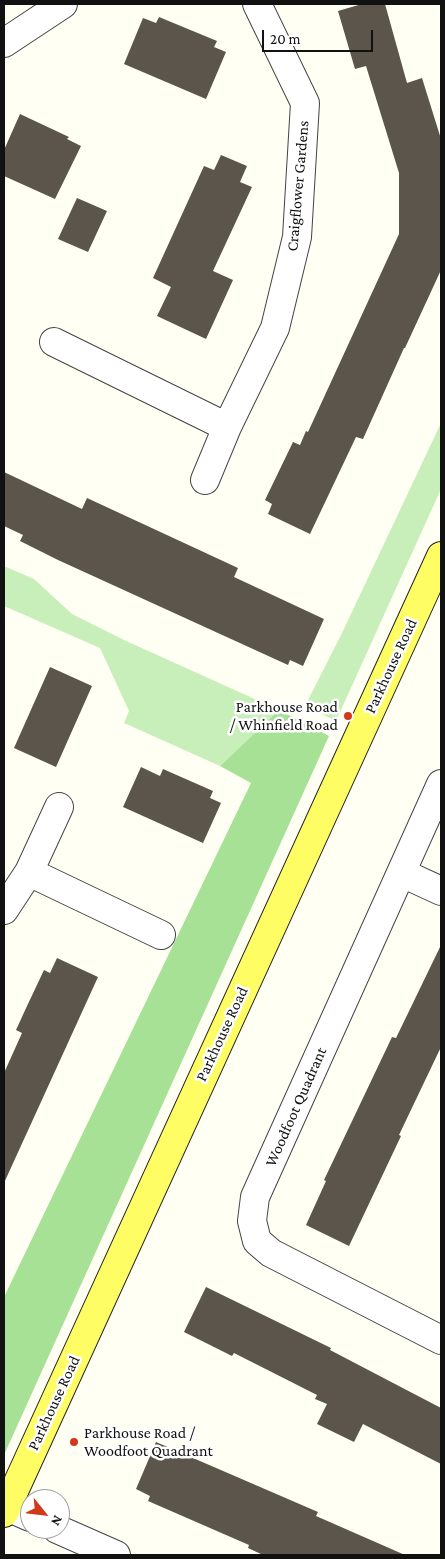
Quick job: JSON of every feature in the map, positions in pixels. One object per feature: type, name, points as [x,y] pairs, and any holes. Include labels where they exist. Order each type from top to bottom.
[{"type":"main road","name":"Parkhouse Road","points":[[13,1512],[441,556]]},
{"type":"street","points":[[4,43],[63,4]]},
{"type":"street","name":"Craigflower Gardens","points":[[205,480],[227,426],[275,328],[297,237],[305,103],[257,4]]},
{"type":"street","points":[[54,342],[227,426]]},
{"type":"street","name":"Woodfoot Quadrant","points":[[441,784],[255,1197],[252,1221],[256,1241],[271,1252],[441,1340]]},
{"type":"street","points":[[4,910],[29,872],[60,807]]},
{"type":"street","points":[[29,872],[161,935]]},
{"type":"street","points":[[402,873],[441,891]]},
{"type":"street","points":[[70,1535],[116,1555]]},
{"type":"green space","points":[[441,423],[441,489],[336,721],[305,706],[342,633]]},
{"type":"green space","points":[[4,566],[34,579],[72,614],[124,640],[279,710],[220,766],[124,723],[129,711],[100,648],[4,606]]},
{"type":"green space","points":[[279,710],[329,736],[4,1455],[4,1297],[251,783],[220,766]]},
{"type":"building","points":[[362,4],[385,4],[407,83],[422,78],[441,139],[441,270],[363,439],[356,437],[310,534],[268,514],[272,504],[265,500],[293,442],[300,445],[306,431],[308,432],[399,234],[399,173],[366,66],[355,69],[338,11]]},
{"type":"building","points":[[159,17],[217,41],[214,47],[226,52],[206,99],[124,64],[143,18],[156,23]]},
{"type":"building","points":[[20,114],[69,137],[67,139],[81,146],[55,199],[4,176],[4,150]]},
{"type":"building","points":[[221,155],[247,166],[240,182],[252,187],[213,271],[233,280],[206,339],[157,316],[171,287],[153,278],[204,166],[214,170]]},
{"type":"building","points":[[77,198],[107,211],[88,252],[58,239]]},
{"type":"building","points":[[4,472],[82,509],[87,498],[238,568],[234,577],[324,619],[303,666],[290,660],[288,665],[20,541],[23,535],[4,526]]},
{"type":"building","points":[[50,667],[92,686],[56,767],[14,748]]},
{"type":"building","points":[[141,767],[160,776],[163,769],[213,791],[210,798],[221,803],[203,843],[123,807]]},
{"type":"building","points":[[441,945],[441,1047],[349,1246],[306,1225],[326,1181],[324,1180],[392,1037],[396,1038]]},
{"type":"building","points":[[57,958],[98,977],[4,1183],[4,1073],[22,1033],[16,1030],[27,1006],[44,970],[50,973]]},
{"type":"building","points":[[206,1287],[331,1348],[330,1350],[441,1408],[441,1464],[363,1424],[354,1442],[317,1424],[327,1404],[315,1399],[317,1395],[234,1353],[232,1356],[184,1332]]},
{"type":"building","points":[[156,1442],[318,1512],[316,1516],[405,1555],[263,1555],[248,1548],[249,1545],[148,1501],[150,1496],[136,1489]]},
{"type":"place","name":"Parkhouse Road / Whinfield Road","points":[[348,716]]},
{"type":"place","name":"Parkhouse Road / Woodfoot Quadrant","points":[[74,1442]]}]
